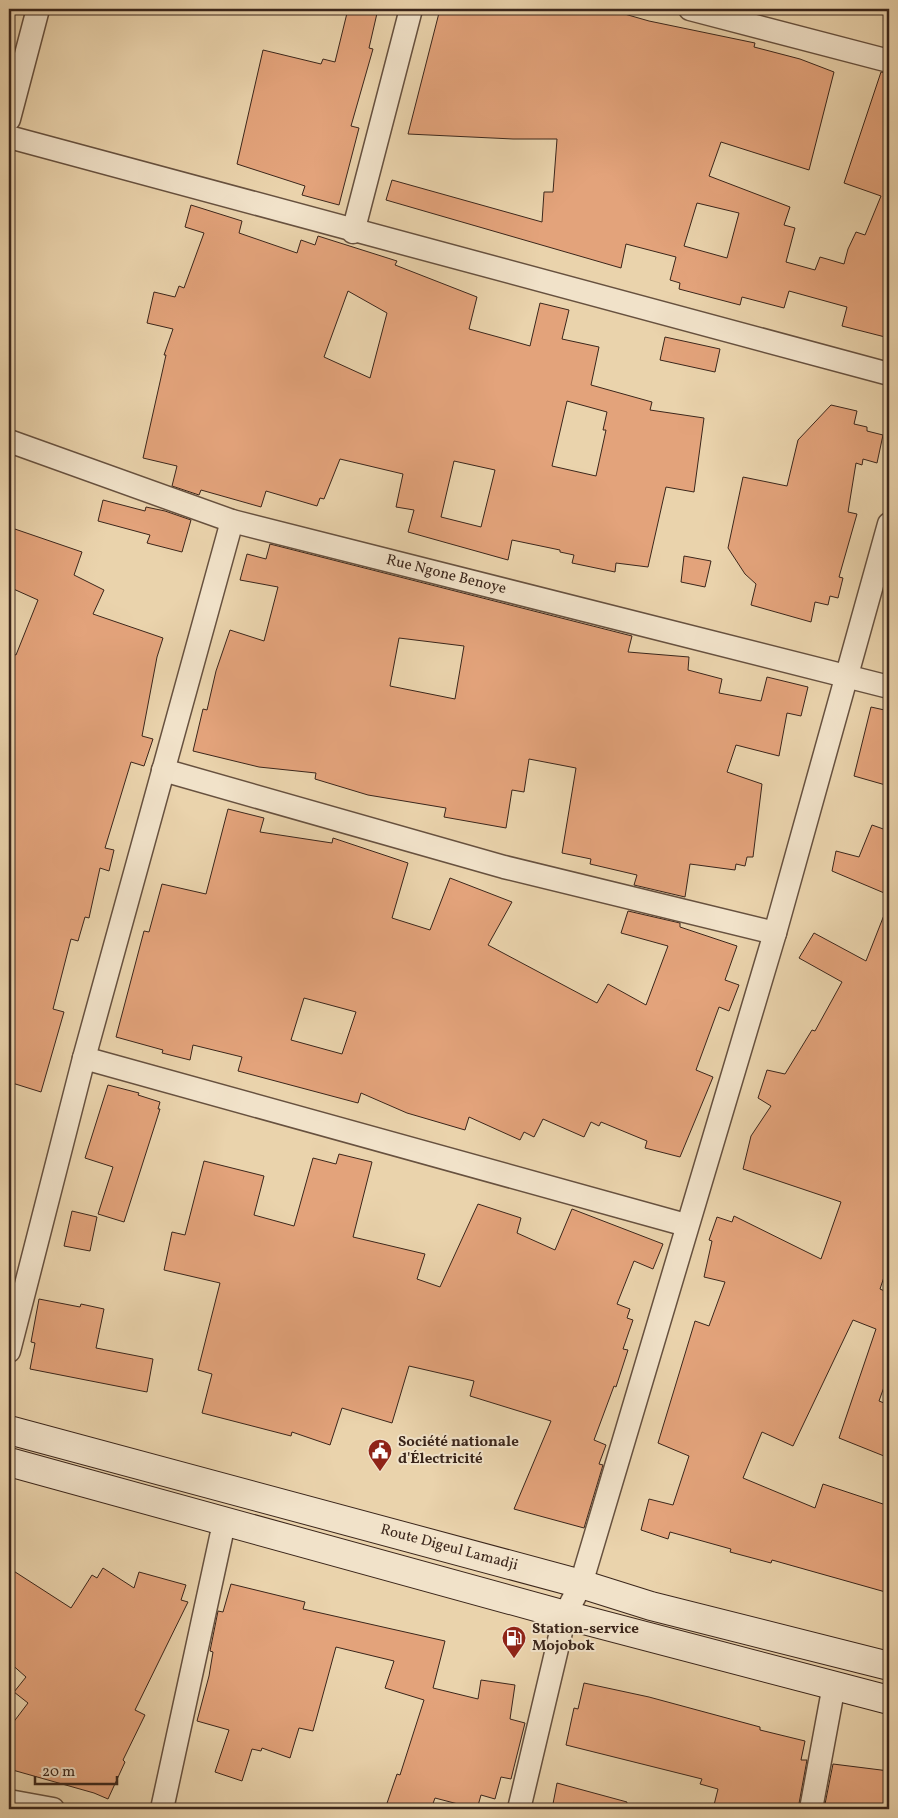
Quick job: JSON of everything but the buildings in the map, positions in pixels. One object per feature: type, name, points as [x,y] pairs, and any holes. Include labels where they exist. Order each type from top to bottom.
[{"type":"main road","name":"Route Digeul Lamadji","points":[[9,1430],[581,1584],[651,1606],[889,1666]]},
{"type":"main road","points":[[9,1462],[224,1523],[889,1700]]},
{"type":"street","points":[[9,119],[38,9]]},
{"type":"street","points":[[353,232],[411,9]]},
{"type":"street","points":[[690,9],[889,61]]},
{"type":"street","points":[[9,137],[353,232],[889,374]]},
{"type":"street","name":"Rue Ngone Benoye","points":[[9,441],[232,521],[889,687]]},
{"type":"street","points":[[9,1350],[84,1058],[232,521]]},
{"type":"street","points":[[519,1809],[566,1615],[581,1584],[774,933],[848,676],[889,524]]},
{"type":"street","points":[[163,770],[504,867],[774,933]]},
{"type":"street","points":[[84,1058],[686,1225]]},
{"type":"street","points":[[162,1809],[224,1523]]},
{"type":"street","points":[[811,1809],[834,1685]]},
{"type":"street","points":[[9,1800],[53,1809]]},
{"type":"place","name":"Société nationale d'Électricité","points":[[380,1472]]},
{"type":"place","name":"Station-service Mojobok","points":[[514,1659]]}]
